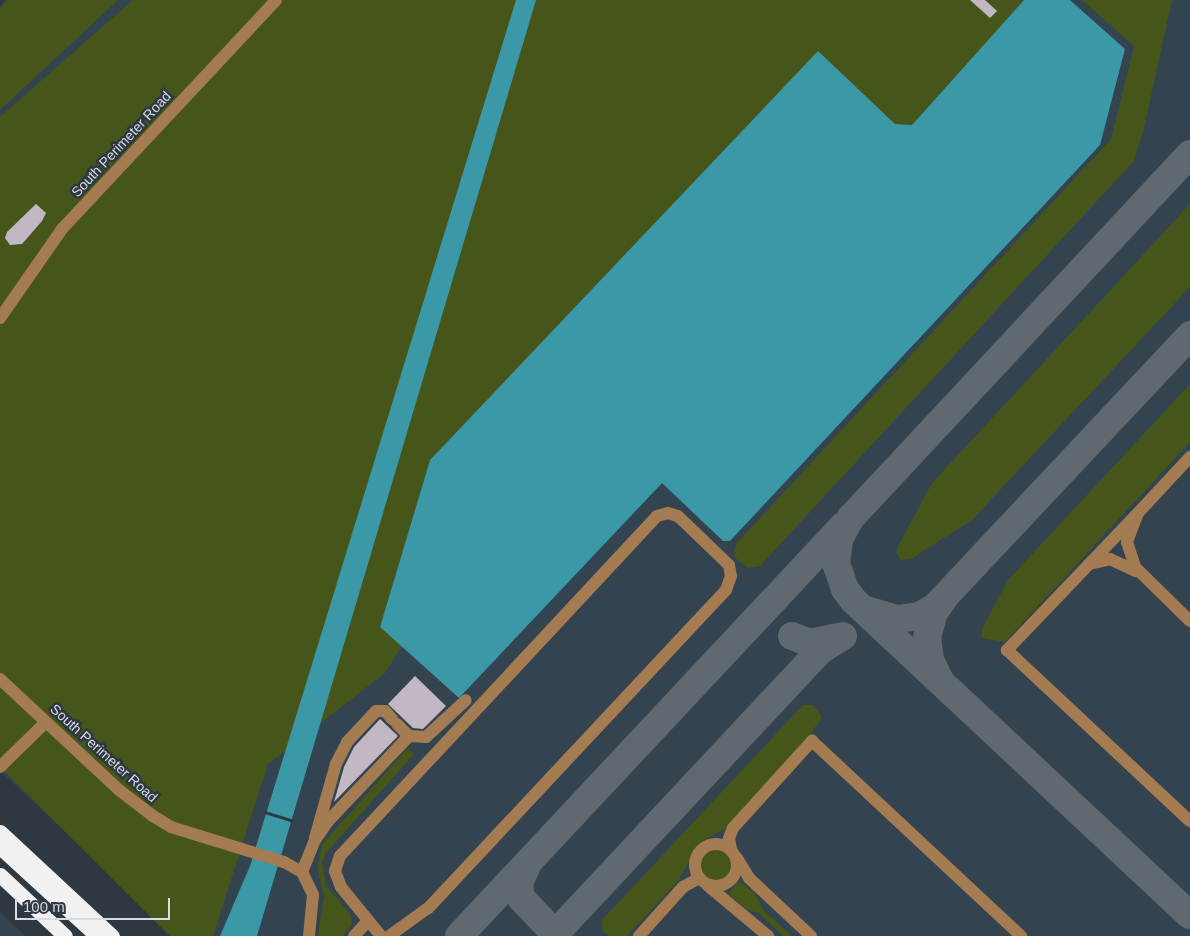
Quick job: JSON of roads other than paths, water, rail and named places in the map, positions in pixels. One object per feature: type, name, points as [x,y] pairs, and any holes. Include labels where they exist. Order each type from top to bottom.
[{"type":"highway","points":[[0,832],[112,936]]},
{"type":"highway","points":[[0,846],[97,936]]},
{"type":"highway","points":[[0,875],[65,936]]},
{"type":"lane","name":"South Perimeter Road","points":[[0,318],[4,300],[67,223],[276,0]]},
{"type":"lane","points":[[1190,458],[1007,650],[1190,821]]},
{"type":"lane","points":[[381,936],[337,879],[336,863],[340,856],[657,516],[668,513],[678,516],[729,566],[732,576],[726,590],[428,908],[389,936]]},
{"type":"lane","points":[[1138,513],[1127,542],[1130,558],[1143,576]]},
{"type":"lane","points":[[1087,565],[1110,559],[1130,566],[1190,621]]},
{"type":"lane","name":"South Perimeter Road","points":[[0,679],[153,816],[171,827],[284,862],[302,872]]},
{"type":"lane","points":[[315,840],[319,815],[346,742],[376,711],[383,711],[409,736],[419,739],[430,736],[466,700]]},
{"type":"lane","points":[[0,768],[46,722]]},
{"type":"lane","points":[[309,936],[313,895],[302,872],[315,840],[329,820],[409,736]]},
{"type":"lane","points":[[639,936],[683,887],[702,881],[719,887],[732,880],[738,868],[729,838],[733,828],[812,741],[1021,936]]},
{"type":"lane","points":[[768,936],[702,881],[695,864],[701,850],[719,844],[733,852],[749,878],[811,936]]},
{"type":"lane","points":[[354,936],[368,921]]},
{"type":"water","points":[[516,0],[536,0],[257,936],[220,936],[250,866]]},
{"type":"water","points":[[1024,0],[1070,0],[1125,49],[1100,145],[730,541],[723,541],[662,483],[459,698],[380,627],[430,460],[818,51],[895,124],[912,125]]}]
